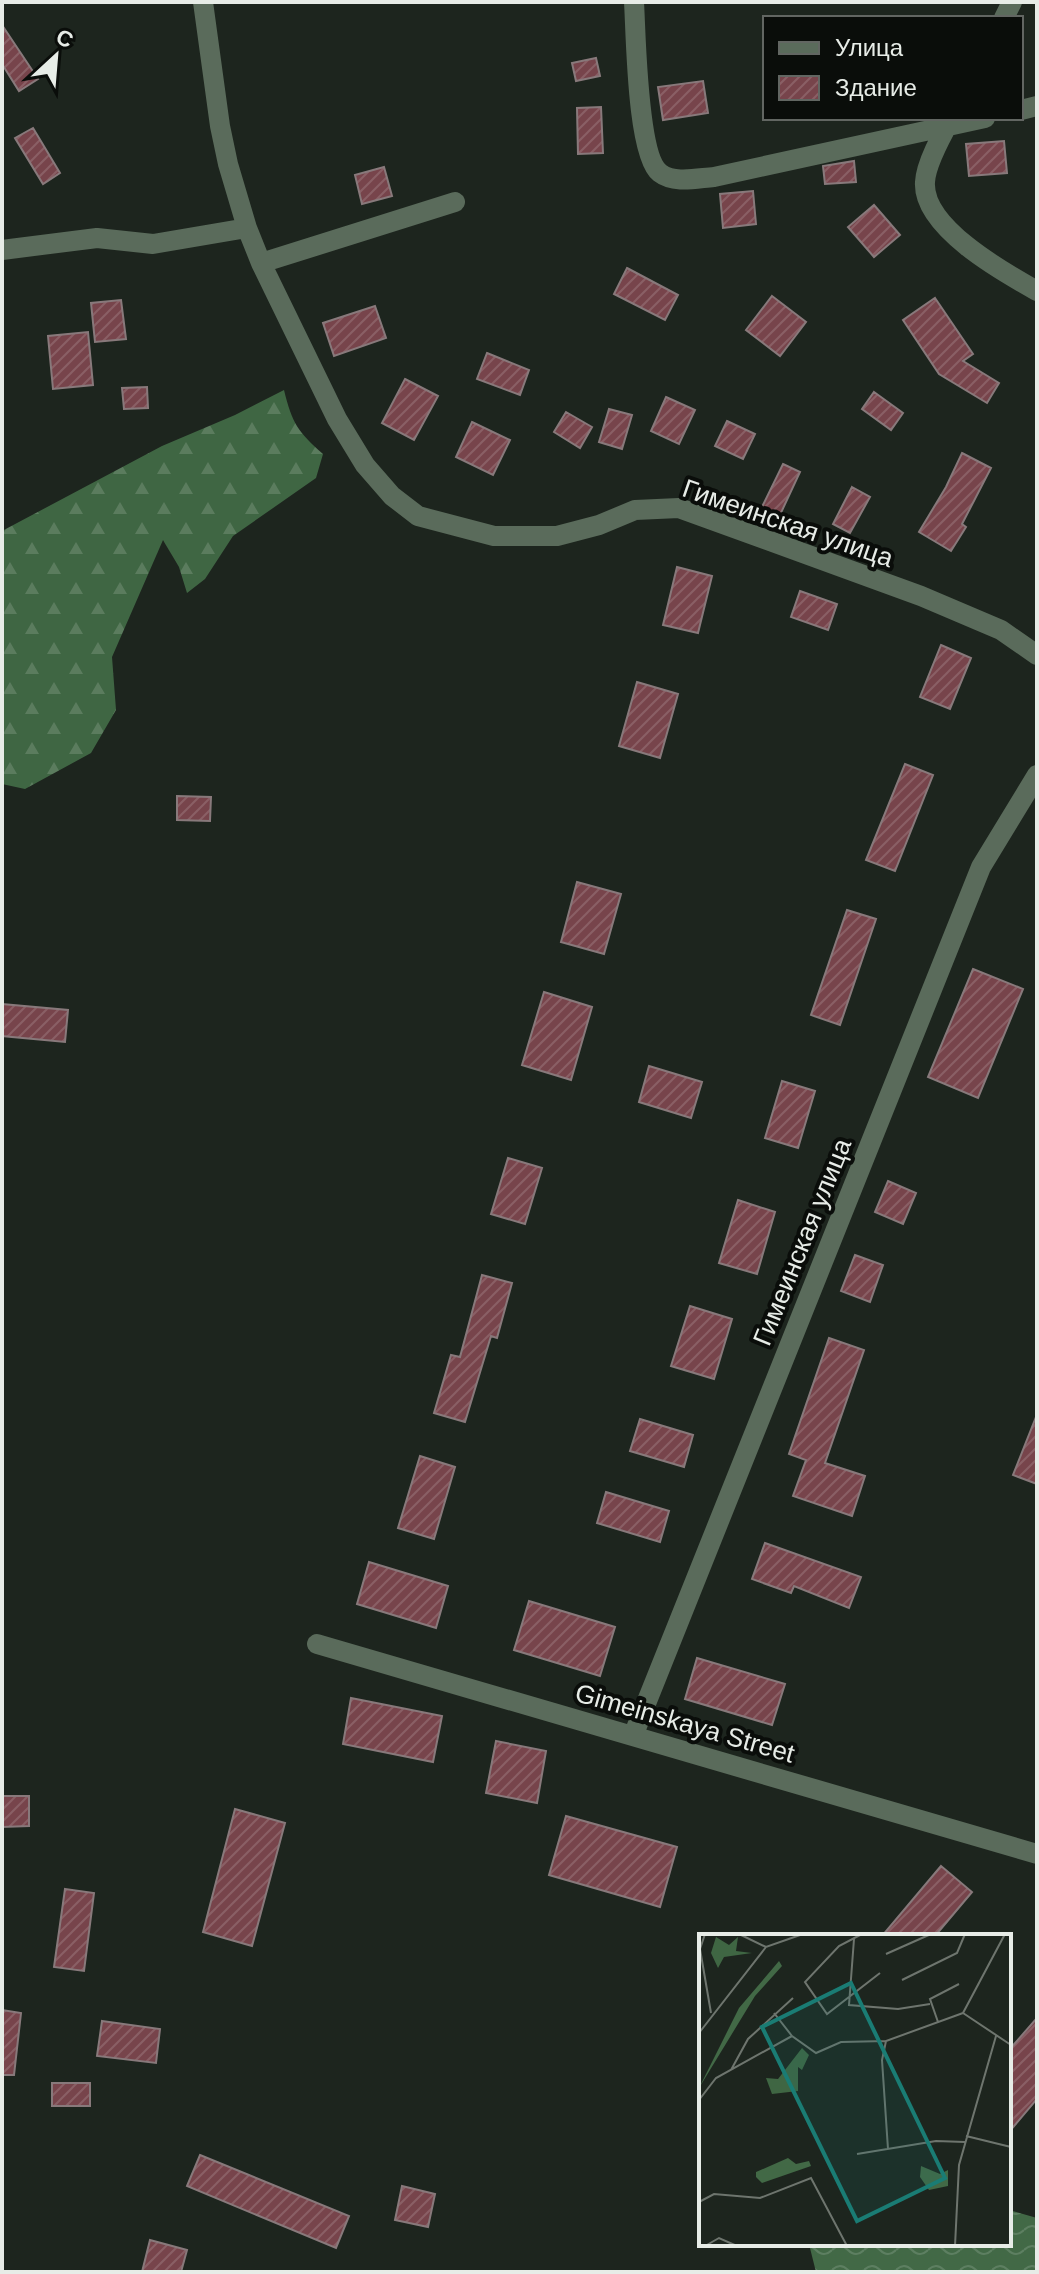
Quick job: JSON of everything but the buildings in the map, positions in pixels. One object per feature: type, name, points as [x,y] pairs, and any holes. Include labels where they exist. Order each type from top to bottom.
[{"type":"street","points":[[203,2],[228,164],[261,263],[455,202]]},
{"type":"street","points":[[634,2],[643,130],[650,158],[659,172],[676,179],[714,177],[949,122]]},
{"type":"street","points":[[949,122],[925,180],[925,195],[941,221],[963,244],[1005,274],[1037,291]]},
{"type":"street","points":[[2,250],[97,238],[153,244],[247,228]]},
{"type":"street","name":"Гимеинская улица","points":[[261,263],[337,419],[365,465],[392,496],[418,516],[494,536],[557,536],[599,525],[635,510],[679,508],[921,596],[1001,630],[1037,655]]},
{"type":"street","name":"Гимеинская улица","points":[[633,1736],[981,867],[1037,775]]},
{"type":"street","name":"Gimeinskaya Street","points":[[317,1644],[1037,1854]]},
{"type":"green space","points":[[284,390],[297,426],[323,454],[316,478],[233,536],[205,579],[187,593],[179,567],[163,540],[112,657],[116,710],[91,753],[25,789],[2,784],[2,531],[162,446]]},
{"type":"water","points":[[1011,2211],[1037,2218],[1037,2272],[816,2272],[810,2246],[1011,2246]]}]
